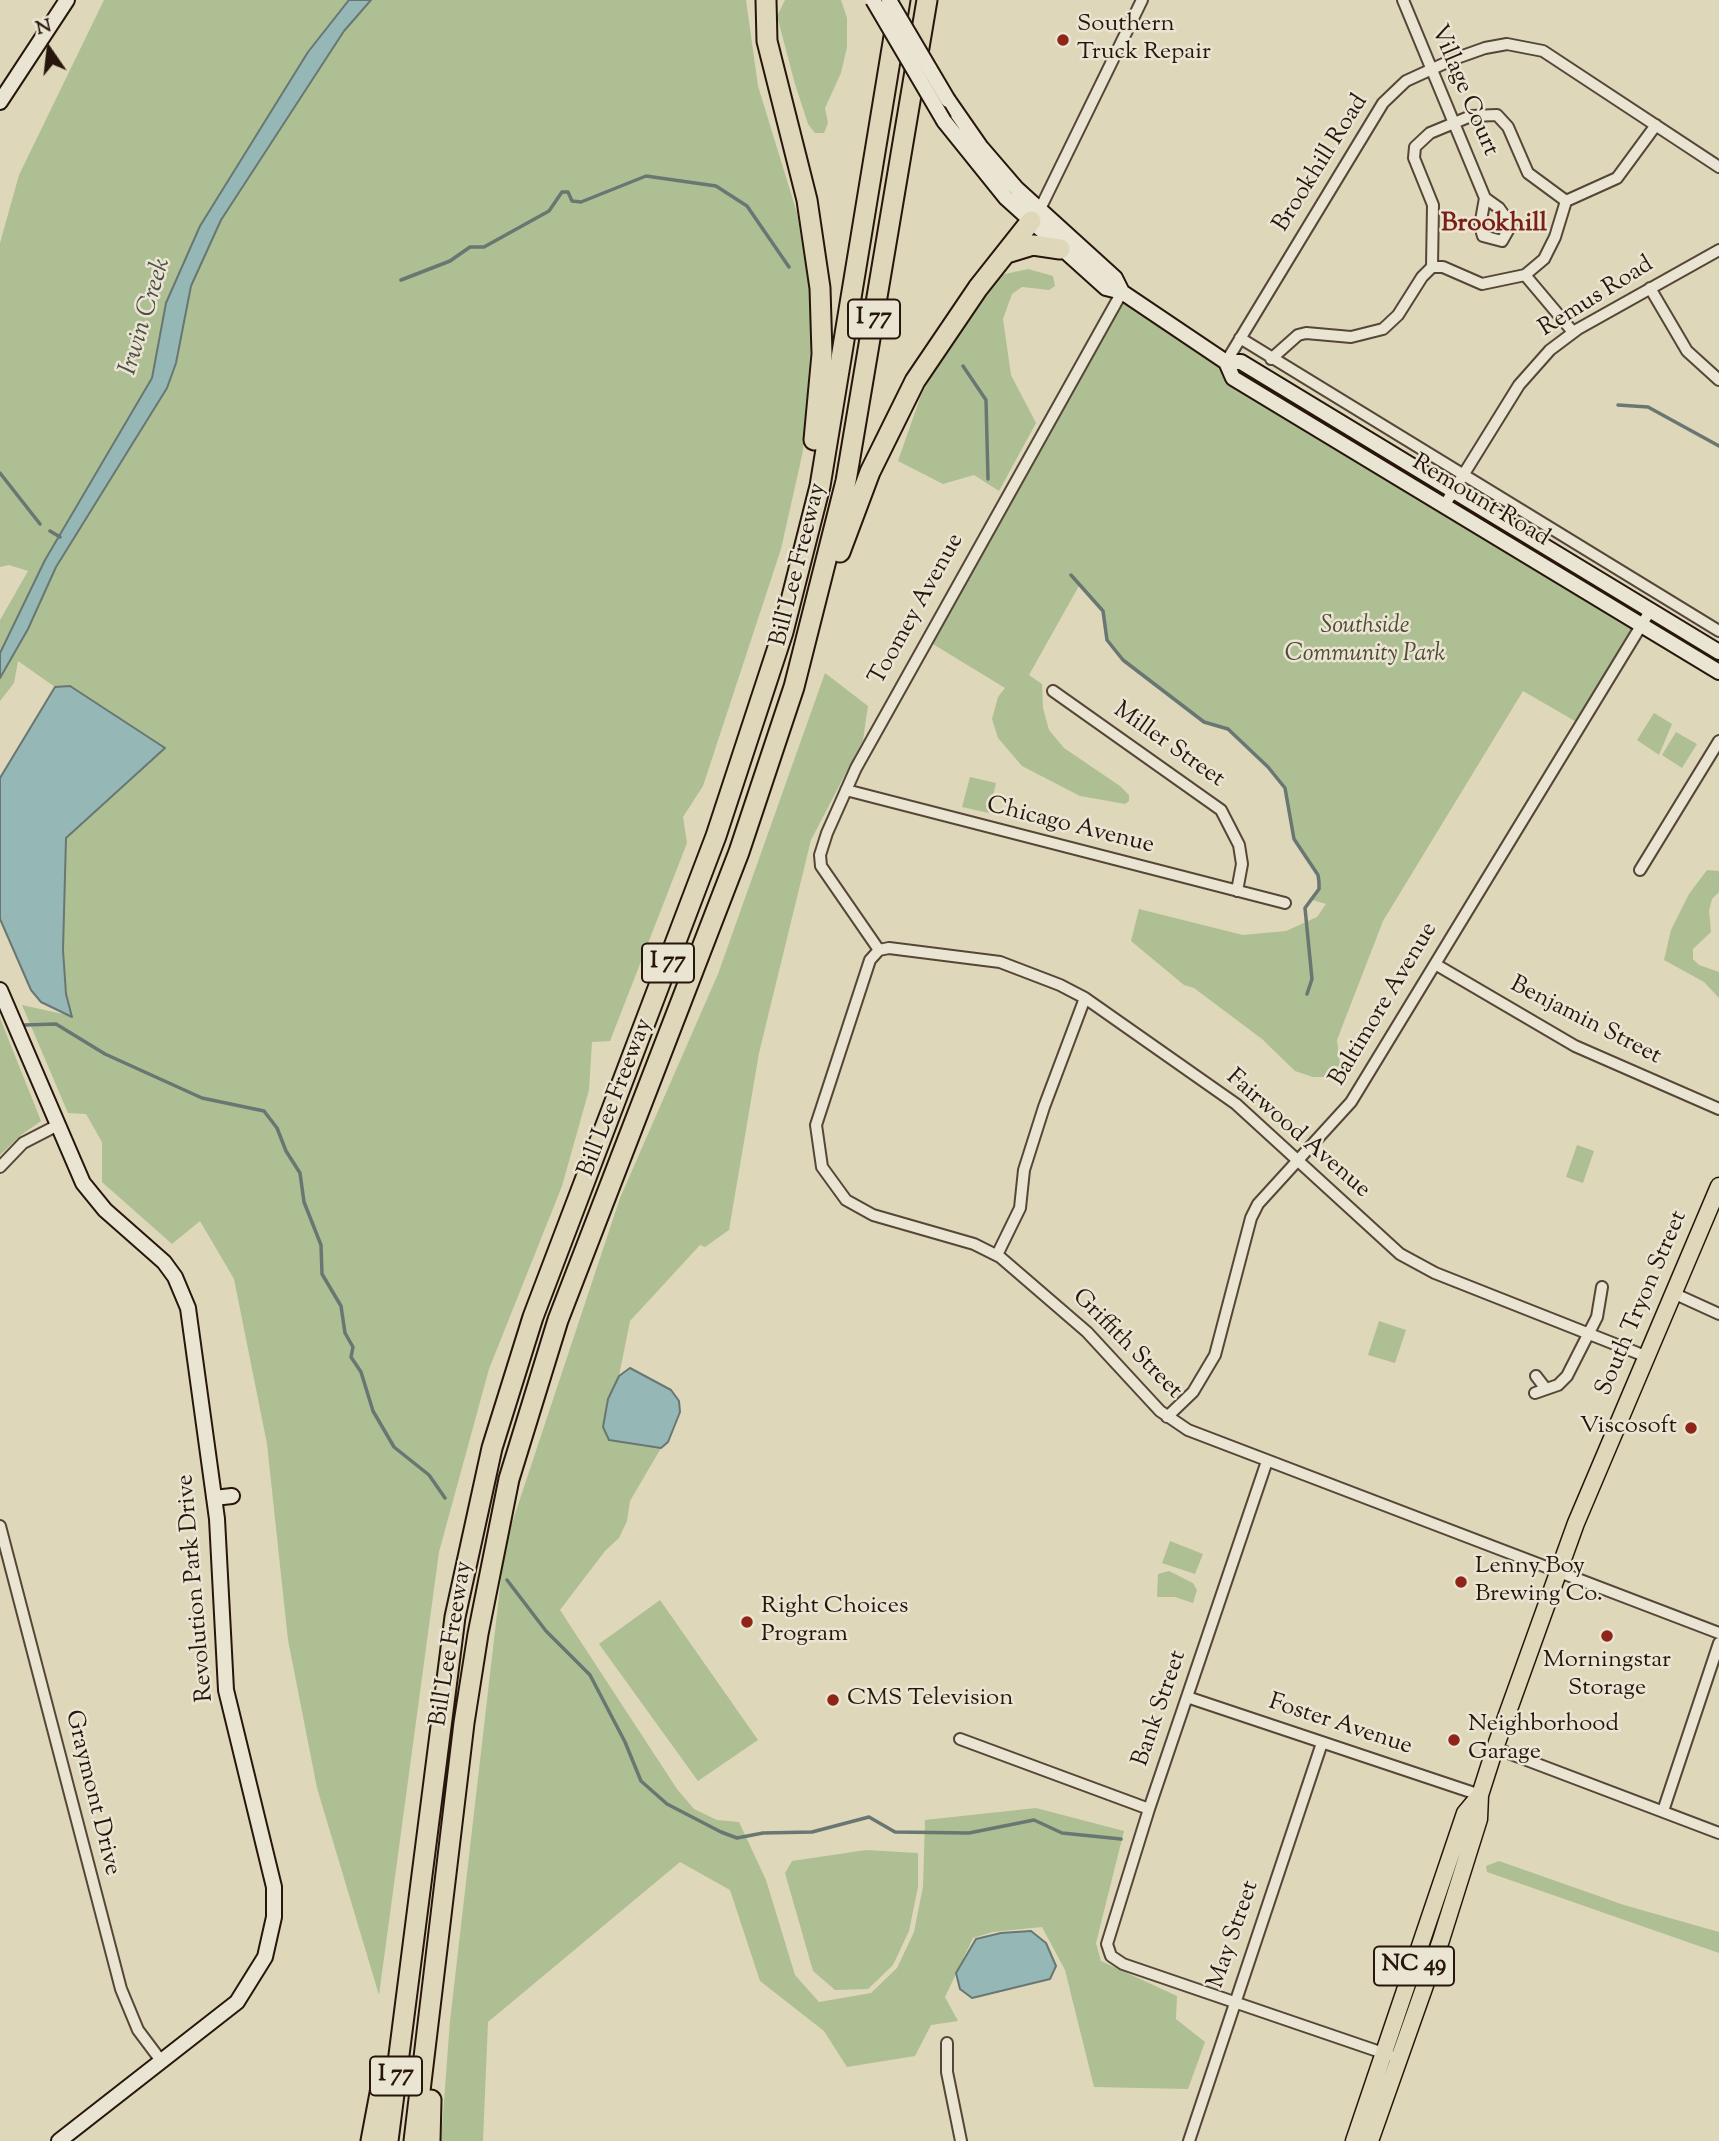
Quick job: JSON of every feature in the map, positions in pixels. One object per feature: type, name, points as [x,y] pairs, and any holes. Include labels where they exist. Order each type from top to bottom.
[{"type":"highway","points":[[766,0],[765,21],[771,61],[807,200],[822,319],[819,404],[783,632]]},
{"type":"highway","name":"Bill Lee Freeway","points":[[388,2141],[455,1617],[492,1448],[533,1317],[716,836],[783,632],[820,486],[900,0]]},
{"type":"highway","name":"Bill Lee Freeway","points":[[415,2141],[478,1634],[491,1559],[524,1422],[558,1320],[753,816],[808,635],[846,481],[927,0]]},
{"type":"highway","points":[[808,635],[870,471],[899,409],[951,326],[1035,216]]},
{"type":"highway","points":[[1003,255],[1028,245],[1060,248]]},
{"type":"highway","points":[[430,2141],[436,2055],[436,1956]]},
{"type":"highway","points":[[370,2141],[384,2068],[404,2012]]},
{"type":"main road","points":[[0,102],[67,0]]},
{"type":"main road","name":"Remount Road","points":[[873,0],[944,121],[992,183],[1115,278],[1122,292]]},
{"type":"main road","name":"Remount Road","points":[[888,0],[948,100],[980,146],[1060,248],[1106,288],[1122,292],[1226,362],[1233,378],[1719,672]]},
{"type":"main road","name":"Remount Road","points":[[1226,362],[1241,362],[1719,653]]},
{"type":"main road","name":"Revolution Park Drive","points":[[0,990],[56,1126],[90,1193],[122,1227],[164,1262],[184,1293],[214,1499],[226,1690],[272,1866],[274,1917],[265,1957],[243,1994],[223,2015],[60,2141]]},
{"type":"main road","name":"South Tryon Street","points":[[1354,2141],[1441,1940],[1479,1819],[1480,1795],[1558,1572],[1645,1356],[1719,1186]]},
{"type":"main road","points":[[214,1499],[232,1496]]},
{"type":"main road","name":"South Tryon Street","points":[[1370,2141],[1391,2055]]},
{"type":"street","points":[[1035,216],[1142,0]]},
{"type":"street","name":"Village Court","points":[[1403,0],[1485,198]]},
{"type":"street","name":"Brookhill Road","points":[[1226,362],[1383,103],[1406,81],[1431,69],[1485,48],[1507,44],[1535,48],[1558,58],[1719,167]]},
{"type":"street","points":[[1432,267],[1433,205],[1415,164],[1414,152],[1419,142],[1453,122],[1479,114],[1497,115],[1507,127],[1528,173],[1566,201]]},
{"type":"street","points":[[1271,359],[1298,335],[1306,333],[1351,337],[1383,328],[1398,315],[1422,276],[1432,267],[1443,267],[1482,284],[1525,275],[1544,259],[1555,237],[1566,201],[1618,178],[1656,125]]},
{"type":"street","name":"Remus Road","points":[[1444,506],[1519,384],[1550,350],[1573,332],[1719,250]]},
{"type":"street","points":[[1525,275],[1573,332]]},
{"type":"street","points":[[1650,288],[1687,351],[1719,380]]},
{"type":"street","name":"Toomey Avenue","points":[[879,950],[821,866],[819,859],[846,790],[1122,292]]},
{"type":"street","points":[[1240,338],[1719,631]]},
{"type":"street","name":"Baltimore Avenue","points":[[1167,1417],[1193,1392],[1215,1355],[1251,1218],[1263,1198],[1351,1102],[1650,611]]},
{"type":"street","name":"Miller Street","points":[[1053,691],[1221,810],[1239,845],[1242,864],[1237,891]]},
{"type":"street","points":[[1640,870],[1719,741]]},
{"type":"street","name":"Chicago Avenue","points":[[846,790],[1284,903]]},
{"type":"street","name":"Fairwood Avenue","points":[[879,950],[889,948],[1000,962],[1045,978],[1085,998],[1236,1104],[1387,1245],[1408,1259],[1435,1273],[1645,1356]]},
{"type":"street","name":"Griffith Street","points":[[879,950],[870,960],[819,1109],[816,1142],[822,1167],[835,1189],[859,1209],[974,1244],[997,1255],[1087,1332],[1167,1417],[1188,1430],[1719,1633]]},
{"type":"street","name":"Benjamin Street","points":[[1435,964],[1575,1046],[1719,1109]]},
{"type":"street","points":[[997,1255],[1020,1208],[1024,1170],[1085,998]]},
{"type":"street","points":[[0,1167],[23,1143],[56,1126]]},
{"type":"street","points":[[1535,1376],[1540,1391],[1558,1385],[1567,1376],[1597,1318],[1602,1287]]},
{"type":"street","points":[[1673,1293],[1719,1314]]},
{"type":"street","name":"Bank Street","points":[[1235,2001],[1125,1965],[1111,1956],[1107,1936],[1267,1461]]},
{"type":"street","name":"Graymont Drive","points":[[0,1526],[121,1989],[138,2030],[162,2062]]},
{"type":"street","points":[[1663,1811],[1719,1643]]},
{"type":"street","name":"Foster Avenue","points":[[1187,1697],[1480,1795]]},
{"type":"street","points":[[960,1739],[1149,1809]]},
{"type":"street","name":"May Street","points":[[1189,2141],[1322,1743]]},
{"type":"street","points":[[1495,1748],[1719,1833]]},
{"type":"street","points":[[1235,2001],[1391,2055]]},
{"type":"street","points":[[947,2043],[947,2072],[961,2141]]},
{"type":"green space","points":[[104,0],[746,0],[758,86],[797,213],[813,312],[803,451],[781,549],[703,786],[683,817],[687,843],[610,1041],[592,1042],[589,1090],[562,1186],[489,1369],[439,1552],[379,1995],[317,1788],[288,1640],[267,1444],[234,1279],[200,1221],[172,1244],[102,1182],[102,1142],[86,1114],[68,1113],[22,1005],[72,1016],[66,994],[63,950],[66,838],[165,748],[70,686],[55,687],[18,661],[14,683],[0,701],[0,620],[28,571],[9,565],[0,567],[0,243],[19,175]]},
{"type":"green space","points":[[785,0],[841,0],[847,18],[847,47],[841,73],[825,108],[828,123],[824,133],[815,133],[808,124],[795,84],[777,16]]},
{"type":"green space","points":[[1028,269],[1053,276],[1055,286],[1049,290],[1022,287],[1012,294],[1003,319],[1011,375],[1036,423],[999,491],[974,475],[943,484],[898,461],[921,395],[957,330],[996,276]]},
{"type":"green space","name":"Southside Community Park","points":[[1122,292],[1211,353],[1233,378],[1640,626],[1580,724],[1523,691],[1383,921],[1337,1040],[1340,1064],[1332,1077],[1313,1077],[1295,1071],[1262,1039],[1194,988],[1184,985],[1131,941],[1139,909],[1243,935],[1286,931],[1317,917],[1326,904],[1309,899],[1319,889],[1318,875],[1294,839],[1285,788],[1268,767],[1228,729],[1204,722],[1123,660],[1107,640],[1103,611],[1080,584],[1029,675],[1042,684],[1043,708],[1049,730],[1064,748],[1120,786],[1129,795],[1129,801],[1125,804],[1080,796],[1022,766],[998,738],[992,719],[998,697],[1005,688],[928,641]]},
{"type":"green space","points":[[825,673],[868,706],[863,740],[811,840],[759,1053],[729,1230],[705,1247],[700,1245],[630,1321],[619,1376],[608,1399],[609,1440],[661,1448],[630,1501],[627,1521],[619,1538],[605,1551],[560,1610],[677,1789],[694,1809],[717,1820],[739,1822],[766,1880],[795,1975],[819,2002],[871,1993],[897,1968],[914,1932],[923,1886],[925,1820],[1036,1808],[1124,1831],[1096,1943],[1101,1961],[1177,1996],[1176,2019],[1205,2042],[1188,2089],[1094,2087],[1065,1970],[1042,1927],[993,1932],[973,1938],[945,1997],[958,2021],[931,2025],[915,2056],[847,2067],[824,2031],[760,1981],[730,1890],[680,1862],[488,2022],[483,2141],[441,2141],[450,2021],[505,1544],[620,1198],[718,974]]},
{"type":"green space","points":[[1654,713],[1672,724],[1659,755],[1637,740]]},
{"type":"green space","points":[[1676,732],[1697,744],[1682,768],[1662,755]]},
{"type":"green space","points":[[970,777],[996,783],[989,813],[962,807]]},
{"type":"green space","points":[[1707,870],[1719,871],[1719,892],[1712,899],[1709,911],[1711,932],[1693,949],[1693,959],[1699,965],[1719,972],[1719,998],[1704,982],[1664,960],[1671,930],[1689,894]]},
{"type":"green space","points":[[0,1018],[41,1121],[0,1155]]},
{"type":"green space","points":[[1577,1145],[1594,1151],[1583,1183],[1566,1177]]},
{"type":"green space","points":[[1379,1321],[1406,1330],[1395,1363],[1368,1355]]},
{"type":"green space","points":[[1170,1541],[1203,1554],[1195,1574],[1162,1563]]},
{"type":"green space","points":[[1169,1571],[1193,1583],[1197,1590],[1193,1603],[1175,1597],[1157,1597],[1158,1574]]},
{"type":"green space","points":[[660,1600],[758,1740],[698,1781],[599,1644]]},
{"type":"green space","points":[[866,1850],[918,1853],[918,1887],[909,1931],[893,1965],[868,1989],[835,1990],[813,1971],[785,1873],[792,1861]]},
{"type":"green space","points":[[1499,1861],[1624,1905],[1719,1932],[1719,1953],[1487,1872],[1486,1866]]},
{"type":"water","points":[[349,0],[371,0],[344,31],[221,220],[191,286],[176,363],[167,388],[56,567],[28,629],[0,678],[0,653],[45,560],[152,378],[166,303],[200,226],[308,52]]},
{"type":"water","points":[[70,686],[165,748],[66,838],[63,950],[66,994],[72,1017],[41,1002],[31,990],[0,919],[0,778],[55,687]]},
{"type":"water","points":[[630,1368],[671,1390],[679,1401],[680,1412],[668,1442],[661,1448],[609,1440],[603,1427],[608,1399],[619,1376]]},
{"type":"water","points":[[1031,1931],[1046,1943],[1056,1966],[1050,1979],[972,1998],[960,1989],[956,1973],[976,1939],[1001,1933]]},
{"type":"waterway","points":[[401,280],[450,261],[470,247],[484,247],[549,211],[562,192],[568,192],[572,201],[581,202],[646,176],[716,186],[747,206],[789,267]]},
{"type":"waterway","points":[[963,366],[986,400],[988,479]]},
{"type":"waterway","points":[[1618,405],[1648,407],[1719,446]]},
{"type":"waterway","points":[[0,473],[40,524]]},
{"type":"waterway","points":[[50,531],[60,537]]},
{"type":"waterway","points":[[1071,575],[1103,611],[1107,640],[1123,660],[1204,722],[1228,729],[1268,767],[1285,788],[1294,839],[1318,875],[1319,882],[1319,889],[1305,908],[1312,979],[1307,994]]},
{"type":"waterway","points":[[25,1025],[56,1024],[105,1054],[202,1098],[264,1111],[277,1128],[286,1151],[300,1173],[304,1202],[321,1245],[322,1274],[341,1306],[345,1333],[353,1347],[351,1357],[361,1372],[373,1411],[394,1447],[429,1475],[445,1498]]},
{"type":"waterway","points":[[507,1580],[546,1631],[590,1675],[625,1742],[641,1781],[667,1804],[721,1832],[737,1838],[763,1833],[812,1832],[869,1817],[895,1832],[969,1833],[1034,1820],[1062,1833],[1121,1839]]},
{"type":"place","name":"Southern Truck Repair","points":[[1063,40]]},
{"type":"place","name":"Viscosoft","points":[[1691,1428]]},
{"type":"place","name":"Lenny Boy Brewing Co.","points":[[1461,1582]]},
{"type":"place","name":"Right Choices Program","points":[[747,1622]]},
{"type":"place","name":"Morningstar Storage","points":[[1607,1636]]},
{"type":"place","name":"CMS Television","points":[[833,1700]]},
{"type":"place","name":"Neighborhood Garage","points":[[1454,1740]]},
{"type":"district","name":"Brookhill","points":[[1494,226]]},
{"type":"water label","name":"Irwin Creek","points":[[147,317]]}]
